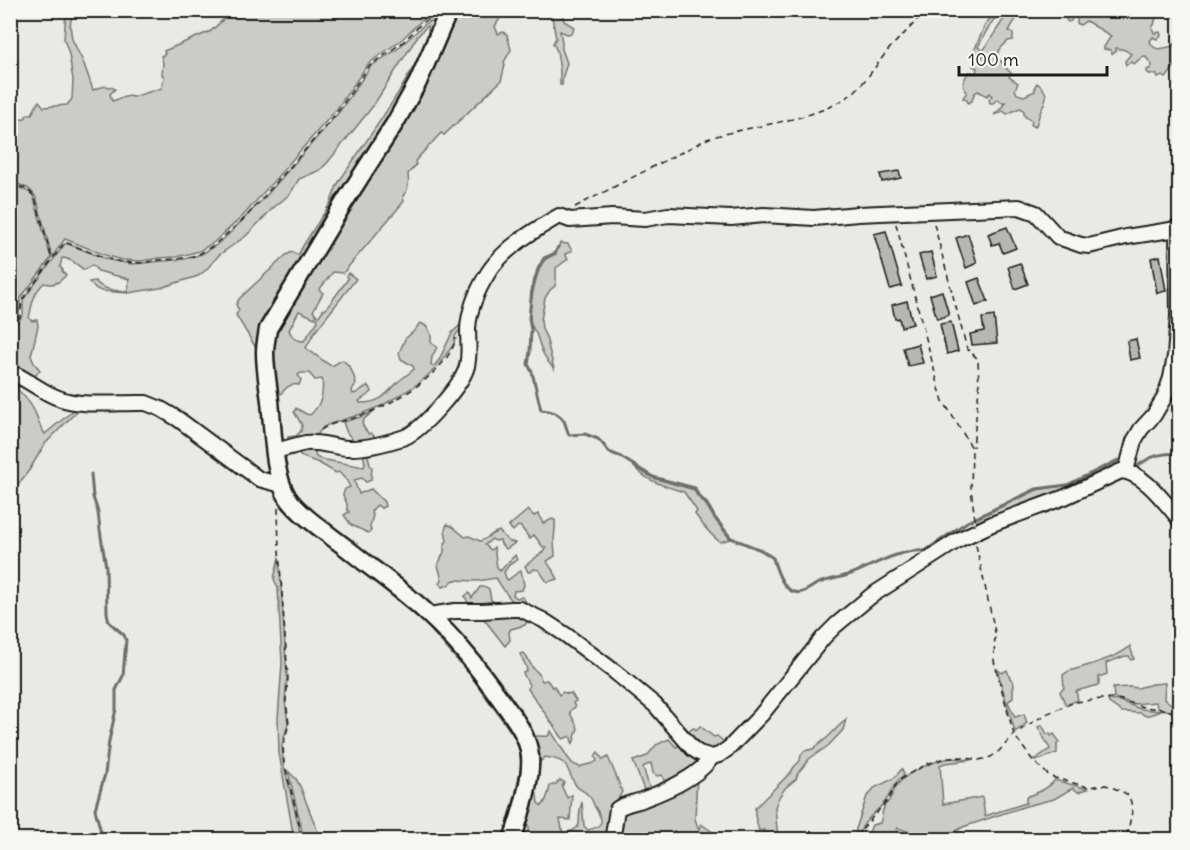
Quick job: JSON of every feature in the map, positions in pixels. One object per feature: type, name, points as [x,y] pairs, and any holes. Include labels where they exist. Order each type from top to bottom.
[{"type":"main road","points":[[449,11],[418,82],[395,123],[268,329],[266,364],[277,468],[287,497],[303,514],[430,615],[494,688],[528,744],[530,767],[525,795],[512,840]]},
{"type":"street","points":[[275,451],[305,443],[348,448],[384,443],[408,436],[427,422],[463,377],[467,367],[470,317],[479,290],[488,274],[506,252],[559,216],[570,220],[612,217],[645,219],[675,215],[731,218],[764,215],[814,218],[1019,207],[1036,213],[1058,237],[1081,245],[1089,246],[1178,227],[1178,316],[1171,378],[1164,398],[1134,441],[1126,471]]},
{"type":"street","points":[[10,372],[63,400],[88,403],[146,403],[154,406],[178,419],[259,479],[282,485]]},
{"type":"street","points":[[430,615],[455,610],[520,609],[543,620],[615,672],[655,705],[693,749],[712,756],[719,755],[729,748],[755,722],[836,625],[871,596],[958,540],[1065,497],[1121,471],[1140,477],[1179,520]]},
{"type":"street","points":[[610,840],[613,835],[617,809],[625,804],[644,800],[679,783],[707,763],[712,756]]},
{"type":"path","points":[[559,216],[707,139],[793,118],[831,107],[842,101],[870,75],[924,10]]},
{"type":"path","points":[[10,327],[20,317],[22,300],[65,242],[105,258],[142,263],[176,260],[199,254],[214,245],[245,218],[324,128],[369,66],[403,42],[429,18],[449,11]]},
{"type":"path","points":[[10,183],[26,187],[33,193],[52,259]]},
{"type":"path","points":[[930,212],[967,349],[978,359],[979,387],[972,448],[971,489],[975,533],[995,632],[994,661],[1014,735],[1034,762],[1051,777],[1088,787],[1106,785],[1128,795],[1132,812],[1126,840]]},
{"type":"path","points":[[893,213],[939,388],[950,412],[972,448]]},
{"type":"path","points":[[312,443],[322,428],[361,416],[413,390],[425,381],[449,353],[456,336]]},
{"type":"path","points":[[278,507],[288,678],[286,700],[289,724],[283,745],[284,762],[301,840]]},
{"type":"path","points":[[861,840],[863,828],[888,800],[897,783],[905,776],[941,759],[961,757],[979,760],[991,757],[1014,735],[1046,714],[1075,702],[1111,698],[1179,714]]},
{"type":"shaded area","points":[[1140,10],[1143,16],[1149,12],[1156,17],[1152,27],[1154,33],[1160,32],[1161,35],[1157,39],[1153,37],[1150,41],[1154,47],[1163,48],[1173,46],[1175,43],[1179,44],[1177,63],[1166,78],[1162,76],[1158,78],[1156,74],[1147,72],[1152,65],[1145,56],[1134,64],[1131,62],[1126,65],[1125,61],[1131,54],[1116,48],[1112,54],[1110,50],[1104,49],[1111,36],[1086,21],[1080,25],[1077,23],[1077,17],[1074,16],[1071,21],[1066,20],[1073,11]]},
{"type":"shaded area","points":[[66,11],[73,11],[70,25],[72,39],[93,90],[112,87],[115,89],[110,94],[112,101],[162,88],[164,76],[162,75],[161,56],[165,54],[164,51],[211,31],[229,14],[229,11],[441,11],[421,21],[401,40],[368,64],[336,110],[243,216],[213,243],[188,254],[142,261],[122,260],[65,239],[52,257],[37,200],[32,192],[11,181],[11,123],[32,114],[39,101],[44,107],[67,105],[72,99],[73,80],[64,39]]},
{"type":"shaded area","points":[[455,11],[505,11],[495,26],[498,34],[503,32],[507,35],[511,50],[504,62],[501,81],[444,135],[441,133],[415,161],[416,165],[408,174],[404,201],[343,273],[333,272],[319,290],[323,293],[313,311],[317,315],[315,318],[299,311],[289,330],[294,338],[304,341],[323,310],[348,279],[348,273],[356,279],[314,333],[306,348],[332,366],[342,360],[348,365],[356,384],[352,390],[353,394],[368,386],[372,392],[359,401],[360,403],[373,402],[382,397],[414,369],[401,359],[399,353],[405,339],[420,323],[428,328],[431,343],[437,347],[432,357],[431,365],[434,366],[452,333],[460,325],[468,298],[473,292],[465,323],[455,336],[454,344],[436,368],[412,388],[383,405],[323,427],[312,442],[288,447],[288,437],[296,436],[301,431],[302,425],[294,412],[296,408],[310,415],[314,411],[321,399],[322,379],[315,380],[309,373],[301,373],[298,375],[301,380],[299,385],[289,386],[281,394],[278,392],[280,429],[273,372],[273,336]]},
{"type":"shaded area","points":[[551,11],[561,11],[564,21],[574,27],[572,33],[567,34],[560,31],[562,49],[567,63],[562,85],[560,85],[557,51],[553,43],[556,38]]},
{"type":"shaded area","points":[[996,11],[1000,11],[978,47],[983,51],[1009,11],[1028,11],[1026,16],[1017,18],[1009,31],[1013,34],[1013,40],[1008,41],[1001,48],[996,57],[1011,73],[1009,77],[1018,83],[1015,89],[1017,94],[1024,96],[1035,91],[1037,83],[1044,90],[1046,97],[1035,127],[1031,125],[1032,121],[1025,116],[1021,108],[1007,114],[1003,111],[994,115],[1005,102],[998,99],[990,103],[989,99],[992,96],[990,93],[987,96],[978,91],[968,103],[963,98],[967,92],[964,85],[966,77],[969,72],[976,73],[977,68],[973,66],[983,56],[974,51],[985,25]]},
{"type":"shaded area","points":[[430,21],[438,22],[410,84],[270,314],[273,472],[270,477],[256,348],[236,315],[239,310],[236,305],[239,299],[286,255],[292,252],[298,255],[330,204],[339,182],[406,80],[426,39],[428,26],[417,37],[373,106],[328,162],[320,170],[299,179],[290,194],[246,236],[219,255],[198,276],[160,288],[128,293],[101,291],[89,282],[95,281],[106,288],[128,292],[129,279],[98,271],[92,265],[84,270],[71,260],[62,258],[60,267],[66,275],[57,283],[44,283],[40,287],[29,318],[32,321],[37,320],[38,326],[31,356],[40,370],[34,377],[36,380],[11,369],[11,329],[23,314],[23,300],[65,244],[109,260],[132,264],[185,259],[202,254],[226,237],[266,196],[340,111],[371,66],[396,50]]},
{"type":"shaded area","points":[[11,184],[33,195],[51,258],[20,299],[19,314],[11,325]]},
{"type":"shaded area","points":[[560,243],[568,244],[572,251],[565,254],[568,259],[556,268],[555,286],[545,298],[541,320],[554,369],[545,358],[532,326],[530,310],[535,282],[541,266],[546,259],[556,254]]},
{"type":"shaded area","points":[[11,375],[23,382],[17,389],[31,405],[45,434],[80,405],[80,408],[44,445],[17,486],[11,524]]},
{"type":"shaded area","points":[[374,411],[362,423],[365,430],[379,441],[355,442],[347,433],[343,422]]},
{"type":"shaded area","points":[[304,446],[337,452],[316,450],[316,457],[320,459],[364,467],[363,453],[368,455],[372,467],[371,480],[366,482],[362,478],[354,480],[359,494],[371,489],[385,506],[381,508],[377,505],[371,511],[373,515],[371,531],[368,533],[351,525],[344,515],[349,512],[343,495],[345,489],[350,487],[347,481],[339,472],[336,473],[300,456],[298,448]]},
{"type":"shaded area","points":[[1118,461],[1122,465],[976,528],[976,519],[1037,490],[1081,480]]},
{"type":"shaded area","points":[[633,466],[653,478],[694,490],[730,539],[720,542],[710,533],[695,514],[697,511],[684,492],[650,480]]},
{"type":"shaded area","points":[[283,493],[439,632],[510,721],[526,762],[507,839],[503,839],[521,766],[520,751],[513,735],[471,676],[428,627],[398,598],[280,506]]},
{"type":"shaded area","points":[[528,510],[534,516],[538,514],[543,523],[555,520],[555,556],[547,561],[558,579],[547,582],[539,570],[534,569],[528,572],[525,566],[546,547],[543,547],[534,535],[530,539],[521,527],[518,526],[513,531],[509,526]]},
{"type":"shaded area","points":[[447,524],[465,537],[469,536],[480,541],[499,531],[508,541],[515,543],[506,549],[500,540],[492,539],[485,545],[491,550],[494,547],[497,567],[500,571],[515,555],[517,560],[504,572],[508,580],[521,570],[524,585],[522,590],[514,591],[513,595],[517,598],[523,597],[531,611],[514,602],[496,578],[477,581],[454,580],[443,587],[439,583],[442,580],[438,565],[447,541],[445,530]]},
{"type":"shaded area","points":[[279,557],[288,724],[282,745],[283,762],[300,839],[294,839],[279,753],[278,719],[282,663],[278,588],[274,579]]},
{"type":"shaded area","points":[[480,587],[489,589],[491,600],[496,603],[470,608],[465,596],[469,593],[472,598]]},
{"type":"shaded area","points":[[480,614],[525,614],[527,622],[525,625],[511,629],[510,640],[505,646]]},
{"type":"shaded area","points":[[1130,646],[1134,659],[1131,660],[1129,656],[1125,656],[1106,663],[1107,674],[1099,677],[1099,685],[1076,691],[1078,700],[1066,705],[1060,692],[1064,688],[1063,675],[1110,658]]},
{"type":"shaded area","points":[[524,653],[542,681],[547,680],[559,695],[563,692],[571,693],[576,701],[570,713],[578,728],[573,744],[570,736],[563,739],[528,689],[529,685],[523,673],[527,671],[526,666],[520,654]]},
{"type":"shaded area","points":[[997,669],[1002,673],[1007,670],[1014,685],[1013,697],[1008,702],[1015,717],[1024,714],[1027,723],[1015,732]]},
{"type":"shaded area","points":[[1165,683],[1164,699],[1176,707],[1175,712],[1157,708],[1156,702],[1134,704],[1114,698],[1113,688],[1138,688]]},
{"type":"shaded area","points":[[1108,700],[1119,701],[1141,709],[1161,711],[1146,716],[1141,713],[1122,712]]},
{"type":"shaded area","points":[[513,702],[534,737],[548,736],[551,731],[573,764],[580,767],[594,763],[597,761],[595,756],[598,752],[603,760],[608,757],[622,792],[619,797],[622,804],[606,839],[538,839],[529,836],[529,827],[525,823],[535,767]],"holes":[[[545,757],[554,759],[567,767],[577,787],[590,798],[601,819],[598,826],[588,830],[584,826],[582,802],[578,826],[563,834],[560,819],[570,820],[572,795],[567,798],[562,787],[564,782],[560,780],[550,786],[542,806],[538,803],[535,787],[540,762]]]},
{"type":"shaded area","points":[[846,719],[843,730],[828,746],[809,759],[796,779],[785,788],[779,797],[775,807],[778,839],[766,839],[764,830],[759,831],[755,808],[791,772],[800,761],[804,751],[813,749]]},
{"type":"shaded area","points":[[1042,725],[1047,734],[1051,736],[1054,734],[1060,742],[1057,744],[1057,753],[1036,761],[1034,760],[1050,749],[1038,727]]},
{"type":"shaded area","points":[[700,726],[728,745],[704,753],[681,727],[688,731],[694,728],[696,730]]},
{"type":"shaded area","points":[[669,739],[676,747],[684,743],[703,761],[666,786],[662,775],[657,776],[653,773],[651,763],[643,767],[651,793],[646,795],[633,761],[647,756],[656,745]]},
{"type":"shaded area","points":[[951,758],[971,760],[940,765],[943,804],[982,797],[985,816],[1026,803],[1026,797],[1045,788],[1055,780],[1088,789],[1078,792],[1073,788],[1054,799],[963,827],[943,839],[914,839],[915,834],[898,828],[893,839],[867,837],[872,825],[880,823],[885,805],[902,780],[922,767]]},
{"type":"shaded area","points":[[902,769],[904,774],[883,804],[865,822],[859,839],[855,839],[867,796],[874,788],[893,779]]},
{"type":"shaded area","points":[[288,771],[300,786],[319,835],[323,835],[325,839],[303,839]]},
{"type":"shaded area","points":[[697,775],[695,819],[699,830],[701,824],[714,833],[713,837],[719,837],[716,840],[613,840],[618,814]]},
{"type":"building","points":[[899,171],[901,178],[882,182],[880,174]]},
{"type":"building","points":[[1007,227],[1016,248],[1003,253],[999,243],[992,245],[988,234]]},
{"type":"building","points":[[886,231],[902,286],[890,289],[874,234]]},
{"type":"building","points":[[968,234],[977,263],[966,268],[956,238]]},
{"type":"building","points":[[931,252],[937,276],[926,279],[919,255]]},
{"type":"building","points":[[1160,256],[1166,291],[1157,293],[1151,258]]},
{"type":"building","points":[[1020,263],[1028,284],[1015,289],[1008,267]]},
{"type":"building","points":[[979,278],[988,301],[976,306],[968,282]]},
{"type":"building","points":[[942,291],[949,315],[937,319],[930,295]]},
{"type":"building","points":[[907,301],[913,324],[901,327],[899,318],[895,319],[892,305]]},
{"type":"building","points":[[994,316],[997,343],[972,345],[970,334],[984,331],[982,318]]},
{"type":"building","points":[[951,322],[958,351],[947,354],[940,324]]},
{"type":"building","points":[[1136,339],[1140,358],[1130,360],[1127,341]]},
{"type":"building","points":[[918,344],[923,363],[908,366],[903,348]]},
{"type":"waterway","points":[[558,247],[555,253],[544,258],[532,289],[528,364],[541,410],[550,411],[559,416],[564,421],[569,435],[585,434],[598,439],[609,452],[653,477],[695,488],[731,538],[761,550],[773,558],[783,583],[794,592],[804,591],[819,583],[851,574],[905,552],[925,551],[967,522],[1036,489],[1067,485],[1118,460],[1122,463]]},
{"type":"waterway","points":[[1134,469],[1152,457],[1180,452]]},
{"type":"waterway","points":[[91,474],[106,567],[107,613],[109,622],[124,635],[126,640],[123,676],[116,690],[116,709],[105,774],[95,809],[103,840]]}]
